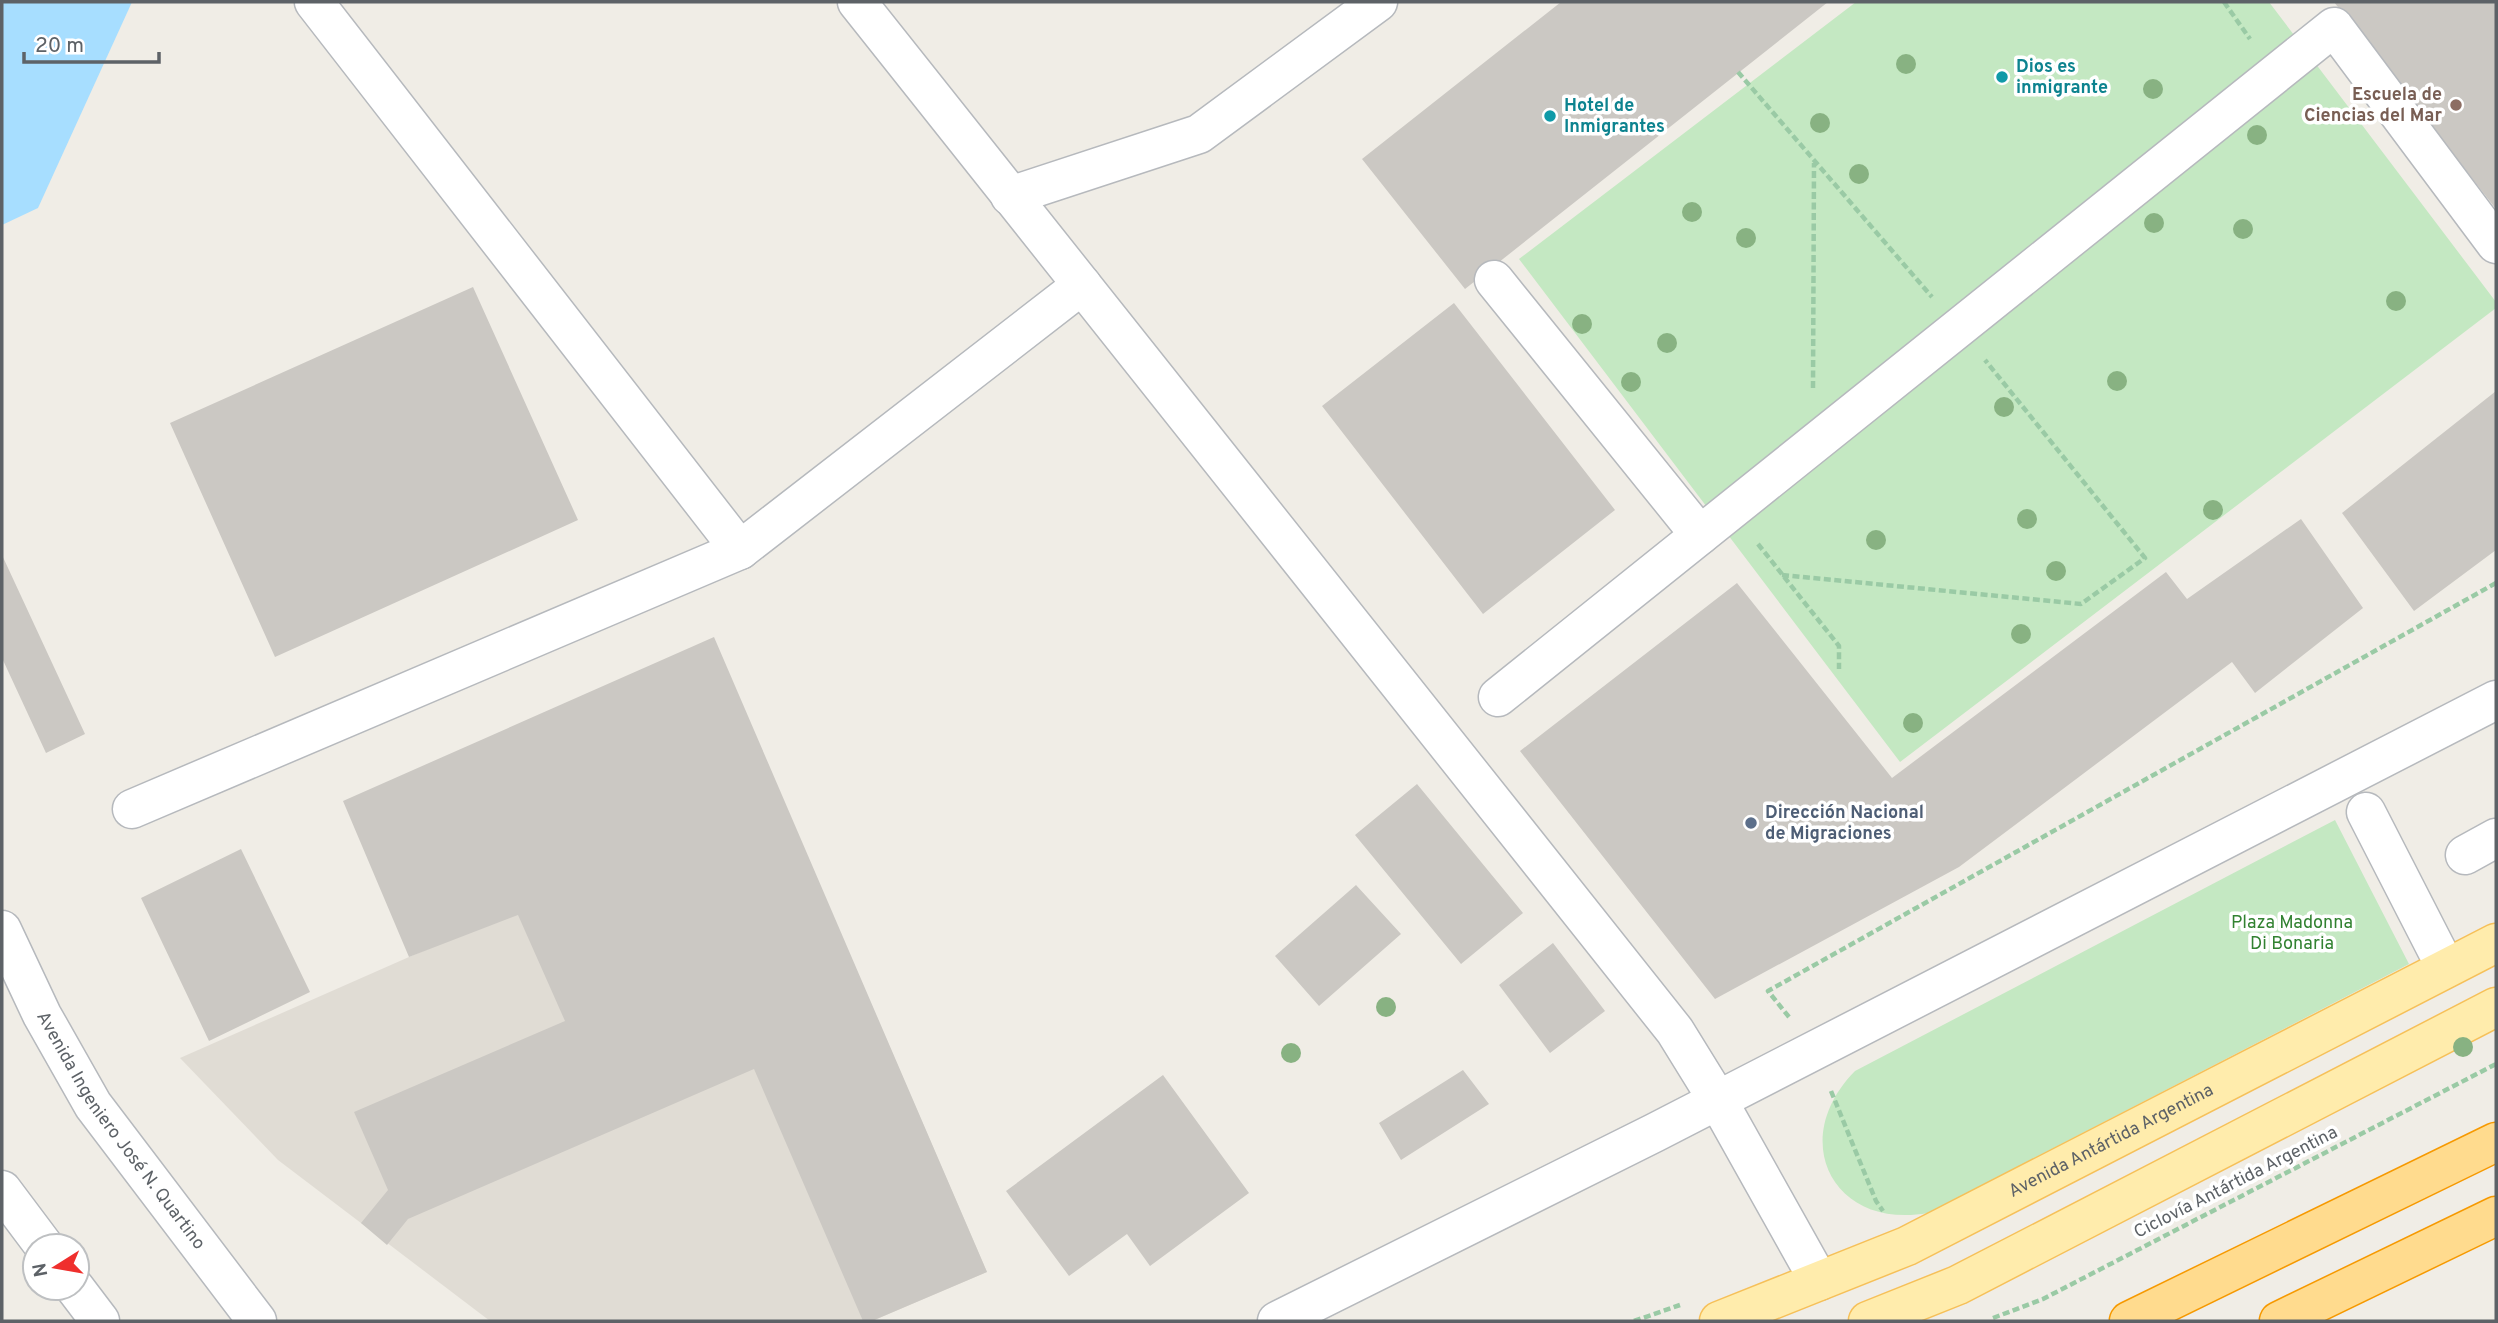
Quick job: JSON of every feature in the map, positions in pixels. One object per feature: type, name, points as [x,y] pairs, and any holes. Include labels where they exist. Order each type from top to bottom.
[{"type":"highway","points":[[2129,1321],[2496,1142]]},
{"type":"highway","points":[[2279,1321],[2496,1216]]},
{"type":"main road","name":"Avenida Antártida Argentina","points":[[1719,1321],[1919,1241],[2496,943]]},
{"type":"main road","points":[[1868,1321],[1958,1285],[2496,1007]]},
{"type":"lane","points":[[314,2],[740,550]]},
{"type":"lane","points":[[857,2],[1675,1031],[1717,1099],[1819,1282]]},
{"type":"lane","points":[[1010,196],[1199,134],[1378,2]]},
{"type":"lane","points":[[1498,697],[2334,27],[2496,244]]},
{"type":"lane","points":[[1494,280],[1700,535]]},
{"type":"lane","points":[[132,808],[740,550],[1082,285]]},
{"type":"lane","points":[[1277,1321],[2496,700]]},
{"type":"lane","points":[[2366,812],[2446,968]]},
{"type":"lane","name":"Avenida Ingeniero José N. Quartino","points":[[2,930],[42,1015],[93,1105],[257,1321]]},
{"type":"lane","points":[[2,1190],[34,1232]]},
{"type":"lane","points":[[86,1302],[100,1321]]},
{"type":"path","points":[[1813,445],[1814,161]]},
{"type":"path","points":[[1731,510],[1839,646],[1839,669]]},
{"type":"path","points":[[1782,575],[2081,604],[2145,558]]},
{"type":"path","name":"Ciclovía Antártida Argentina","points":[[1986,1321],[2043,1299],[2496,1063]]},
{"type":"shaded area","points":[[783,800],[987,1272],[872,1321],[490,1321],[278,1160],[180,1058],[409,957]]},
{"type":"green space","points":[[1856,2],[2269,2],[2496,302],[2496,308],[1900,762],[1519,259]]},
{"type":"green space","name":"Plaza Madonna Di Bonaria","points":[[2335,820],[2409,964],[1928,1213],[1895,1215],[1867,1208],[1845,1194],[1830,1174],[1823,1151],[1824,1125],[1835,1098],[1855,1071]]},
{"type":"water","points":[[2,2],[132,2],[38,208],[2,225]]},
{"type":"building","name":"Hotel de Inmigrantes","points":[[1561,2],[1828,2],[1465,289],[1362,159]]},
{"type":"building","name":"Escuela de Ciencias del Mar","points":[[2334,2],[2496,2],[2496,209]]},
{"type":"building","points":[[473,287],[578,520],[275,657],[170,423]]},
{"type":"building","points":[[1454,303],[1615,510],[1483,614],[1322,406]]},
{"type":"building","points":[[2496,391],[2496,550],[2414,611],[2342,513]]},
{"type":"building","name":"Dirección Nacional de Migraciones","points":[[2301,519],[2363,608],[2255,693],[2232,662],[1959,867],[1715,999],[1520,751],[1737,583],[1892,778],[2166,572],[2187,599]]},
{"type":"building","points":[[2,555],[85,734],[46,753],[2,658]]},
{"type":"building","points":[[714,637],[987,1272],[872,1321],[863,1321],[754,1069],[408,1219],[387,1245],[361,1223],[388,1190],[354,1112],[565,1021],[518,915],[409,957],[343,801]]},
{"type":"building","points":[[1417,784],[1523,913],[1461,964],[1355,835]]},
{"type":"building","points":[[241,849],[310,992],[209,1041],[141,898]]},
{"type":"building","points":[[1356,885],[1401,934],[1319,1006],[1275,956]]},
{"type":"building","points":[[1553,943],[1605,1011],[1550,1053],[1499,985]]},
{"type":"building","points":[[1463,1070],[1489,1104],[1401,1160],[1379,1123]]},
{"type":"building","points":[[1163,1075],[1249,1193],[1150,1266],[1127,1234],[1069,1276],[1006,1191]]},
{"type":"place","name":"Dios es inmigrante","points":[[2002,77]]},
{"type":"place","name":"Escuela de Ciencias del Mar","points":[[2456,105]]},
{"type":"place","name":"Hotel de Inmigrantes","points":[[1550,116]]},
{"type":"place","name":"Dirección Nacional de Migraciones","points":[[1751,823]]}]
